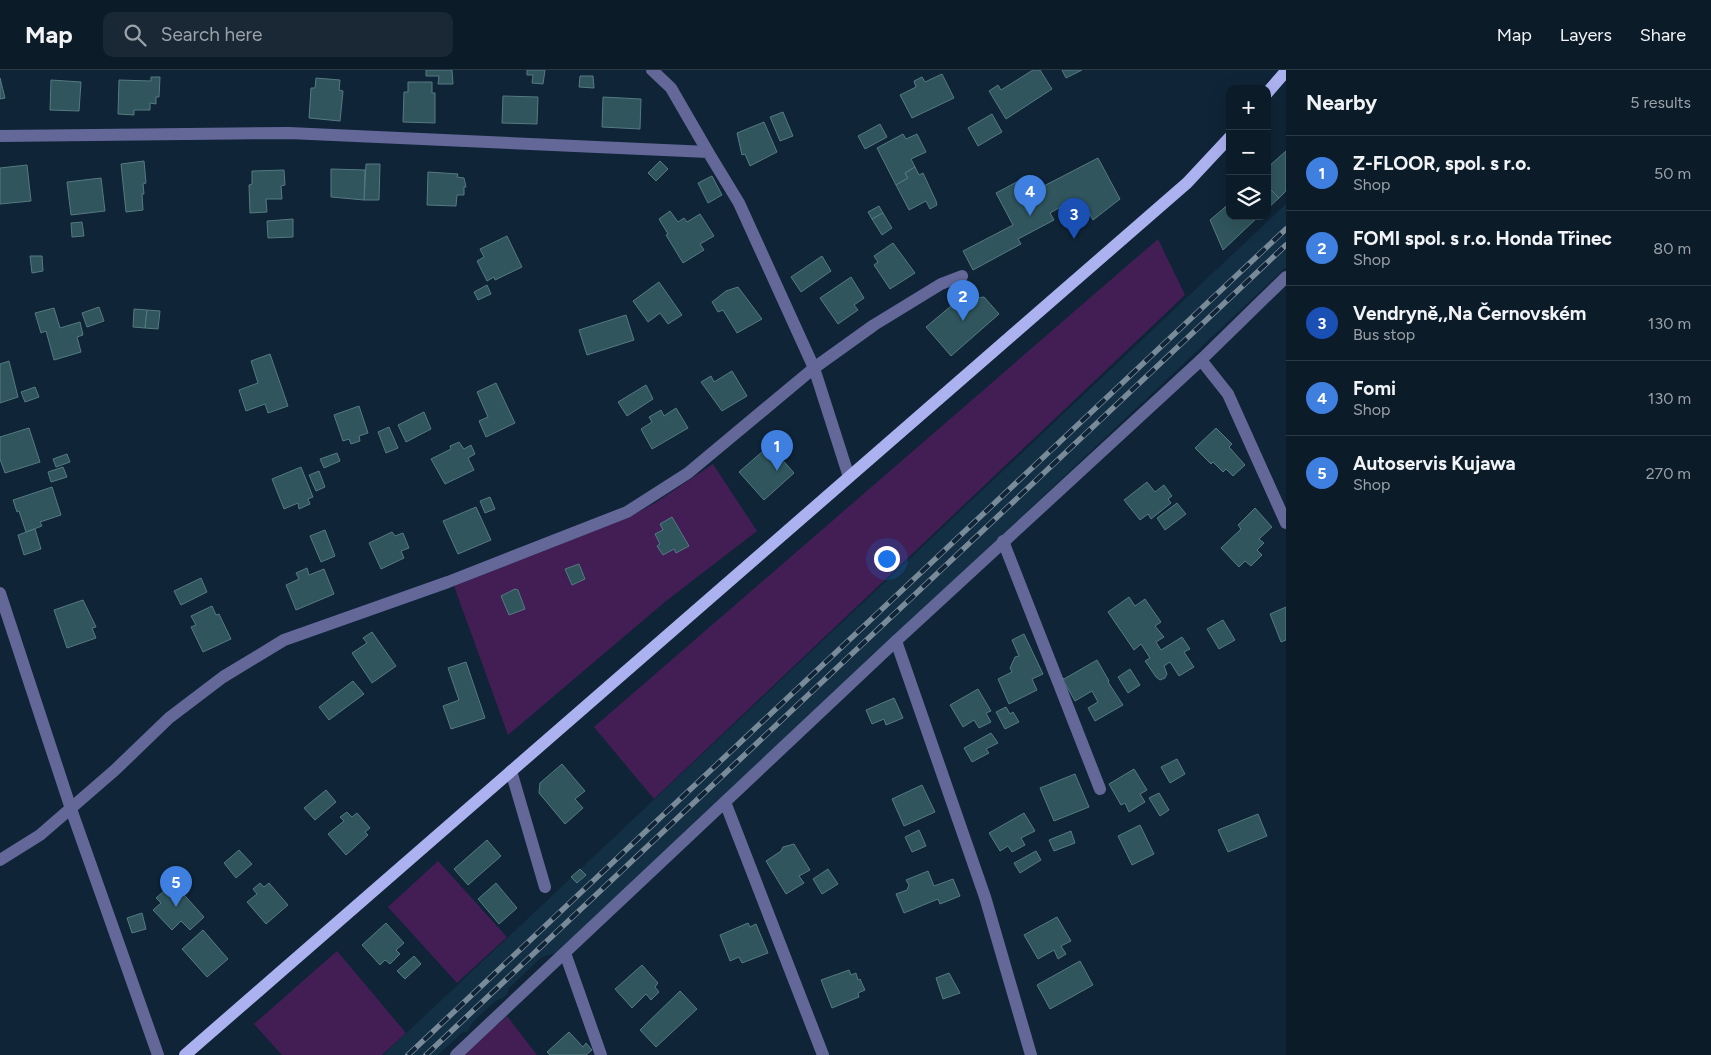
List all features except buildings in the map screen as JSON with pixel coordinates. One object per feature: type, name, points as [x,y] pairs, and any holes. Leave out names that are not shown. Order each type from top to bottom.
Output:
[{"type":"main road","points":[[1271,89],[1286,72]]},
{"type":"main road","points":[[185,1055],[1187,182],[1226,141]]},
{"type":"street","points":[[652,70],[670,88],[739,203],[814,368],[850,477]]},
{"type":"street","points":[[0,136],[289,133],[708,152]]},
{"type":"street","points":[[0,860],[40,835],[71,809],[169,718],[223,677],[284,640],[439,586],[627,512],[688,473],[814,368],[874,324],[941,284],[962,276]]},
{"type":"street","points":[[456,1055],[1003,541],[1201,360],[1286,277]]},
{"type":"street","points":[[1201,360],[1228,394],[1286,523]]},
{"type":"street","points":[[1003,541],[1100,790]]},
{"type":"street","points":[[0,593],[71,809],[158,1055]]},
{"type":"street","points":[[896,641],[984,897],[1032,1055]]},
{"type":"street","points":[[510,770],[545,887]]},
{"type":"street","points":[[725,802],[823,1055]]},
{"type":"street","points":[[565,953],[601,1055]]},
{"type":"shaded area","points":[[1286,204],[1286,267],[560,952],[542,957],[509,988],[507,995],[493,1003],[473,1022],[467,1032],[463,1032],[438,1055],[383,1055],[1271,220]]},
{"type":"shaded area","points":[[1158,239],[1185,295],[654,799],[594,727]]},
{"type":"shaded area","points":[[713,464],[757,531],[666,601],[508,735],[454,586],[630,517],[658,501]]},
{"type":"shaded area","points":[[438,861],[507,937],[457,983],[388,907]]},
{"type":"shaded area","points":[[337,951],[406,1033],[382,1055],[282,1055],[254,1024]]},
{"type":"shaded area","points":[[507,1016],[537,1055],[464,1055]]},
{"type":"railway","points":[[408,1055],[1286,229]]},
{"type":"railway","points":[[426,1055],[1286,245]]},
{"type":"place","name":"Fomi","points":[[1030,216]]},
{"type":"place","name":"Vendryně,,Na Černovském","points":[[1074,239]]},
{"type":"place","name":"FOMI spol. s r.o. Honda Třinec","points":[[963,321]]},
{"type":"place","name":"Z-FLOOR, spol. s r.o.","points":[[777,471]]},
{"type":"place","name":"Autoservis Kujawa","points":[[176,907]]}]
